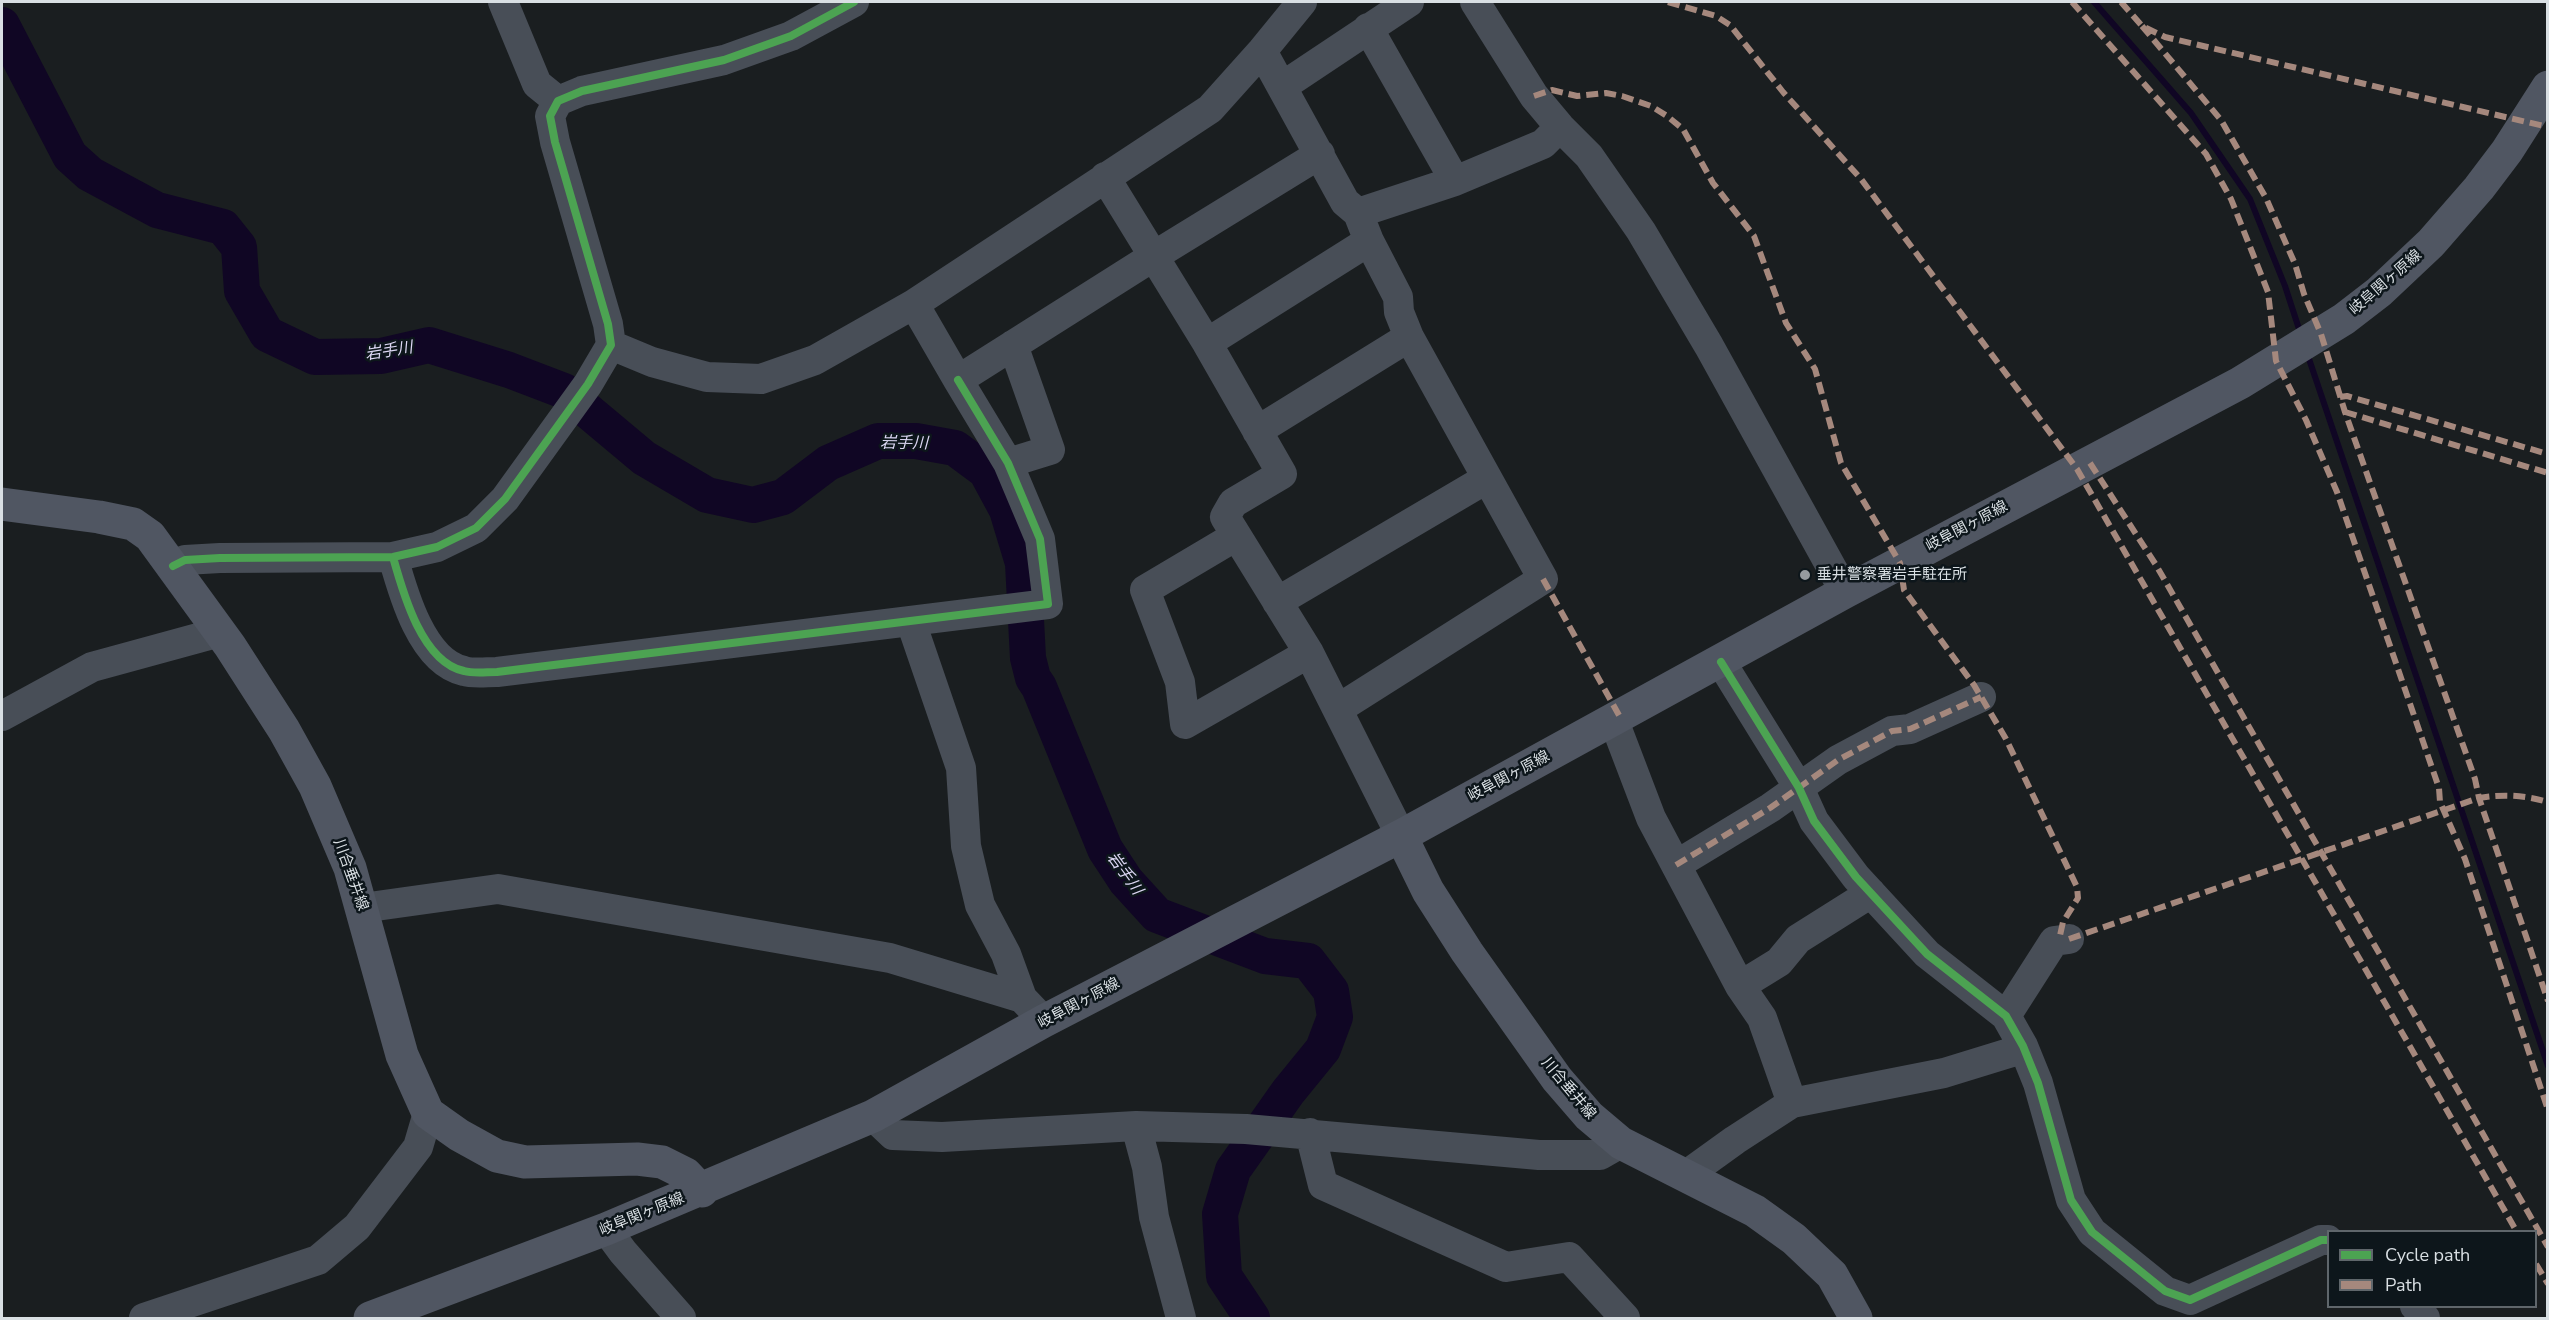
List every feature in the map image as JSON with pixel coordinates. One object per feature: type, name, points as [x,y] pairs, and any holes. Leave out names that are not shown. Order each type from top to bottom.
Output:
[{"type":"main road","name":"岐阜関ヶ原線","points":[[370,1318],[702,1191],[873,1116],[1044,1022],[1401,836],[1614,721],[1845,592],[2240,383],[2321,334],[2379,292],[2431,243],[2479,188],[2507,151],[2547,87]]},
{"type":"main road","name":"川合垂井線","points":[[2,504],[133,524],[150,536],[220,632],[284,730],[315,786],[350,868],[402,1055],[428,1113]]},
{"type":"main road","name":"川合垂井線","points":[[1401,836],[1428,891],[1467,952],[1557,1079],[1588,1116],[1621,1143],[1755,1211],[1794,1239],[1832,1275],[1856,1318]]},
{"type":"main road","points":[[428,1113],[459,1135],[497,1156],[525,1162],[637,1159],[662,1162],[686,1174],[702,1191]]},
{"type":"street","points":[[503,2],[537,84],[558,101]]},
{"type":"street","points":[[173,566],[185,560],[220,558],[393,557],[437,547],[476,528],[505,499],[588,384],[611,345],[608,324],[555,142],[550,116],[558,101],[582,91],[724,60],[791,36],[854,2]]},
{"type":"street","points":[[611,345],[652,362],[707,377],[761,379],[815,360],[914,303],[1210,109],[1302,2]]},
{"type":"street","points":[[1283,86],[1409,2]]},
{"type":"street","points":[[1475,2],[1534,96],[1589,156],[1641,231],[1710,346],[1845,592]]},
{"type":"street","points":[[1368,28],[1455,181]]},
{"type":"street","points":[[1262,51],[1345,202],[1358,213],[1369,241],[1398,297],[1399,312],[1409,337],[1543,579],[1338,709]]},
{"type":"street","points":[[1358,213],[1455,181],[1543,144],[1560,127]]},
{"type":"street","points":[[958,380],[1320,154]]},
{"type":"street","points":[[1105,177],[1207,343],[1282,474],[1233,503],[1225,517],[1309,653],[1401,836]]},
{"type":"street","points":[[1207,343],[1369,241]]},
{"type":"street","points":[[393,557],[405,601],[436,656],[463,671],[497,672],[1048,604],[1041,538],[1008,463],[914,303]]},
{"type":"street","points":[[1257,431],[1409,337]]},
{"type":"street","points":[[1008,463],[1050,450],[1013,345]]},
{"type":"street","points":[[1277,602],[1486,479]]},
{"type":"street","points":[[1236,536],[1144,590],[1180,682],[1185,724],[1309,653]]},
{"type":"street","points":[[911,622],[961,768],[966,846],[981,905],[1006,954],[1022,998],[1044,1022]]},
{"type":"street","points":[[2,716],[92,667],[220,632]]},
{"type":"street","points":[[1721,662],[1799,788],[1814,821],[1856,877],[1927,954],[2006,1016],[2023,1046],[2038,1083],[2071,1200],[2092,1232],[2165,1291],[2190,1300],[2321,1240],[2327,1240]]},
{"type":"street","points":[[1676,865],[1799,788],[1838,760],[1892,731],[1910,729],[1981,697]]},
{"type":"street","points":[[1614,721],[1651,818],[1740,986],[1762,1018],[1792,1102]]},
{"type":"street","points":[[362,908],[498,889],[890,958],[1022,998]]},
{"type":"street","points":[[1740,986],[1779,962],[1798,939],[1871,893]]},
{"type":"street","points":[[2006,1016],[2054,941],[2069,939]]},
{"type":"street","points":[[1686,1176],[1734,1140],[1792,1102],[1944,1073],[2009,1053],[2023,1046]]},
{"type":"street","points":[[144,1318],[318,1260],[357,1227],[418,1147],[428,1113]]},
{"type":"street","points":[[873,1116],[892,1135],[942,1137],[1136,1126],[1246,1129],[1539,1155],[1600,1155],[1621,1143]]},
{"type":"street","points":[[1136,1126],[1147,1167],[1154,1217],[1181,1318]]},
{"type":"street","points":[[1303,1133],[1323,1185],[1506,1267],[1569,1257],[1625,1318]]},
{"type":"street","points":[[606,1229],[681,1318]]},
{"type":"waterway","points":[[2094,2],[2191,113],[2250,199],[2285,286],[2301,335]]},
{"type":"waterway","name":"岩手川","points":[[2,25],[70,156],[90,174],[157,210],[223,227],[239,247],[242,291],[267,334],[315,357],[381,356],[429,345],[509,370],[564,391],[644,458],[707,495],[753,505],[783,497],[828,463],[878,441],[916,441],[955,448],[986,471],[1007,510],[1023,563],[1028,658],[1033,678],[1039,687],[1105,849],[1126,881],[1157,915],[1265,956],[1308,961],[1331,991],[1335,1017],[1323,1049],[1288,1092],[1233,1170],[1220,1214],[1224,1276],[1252,1318]]},
{"type":"waterway","points":[[2307,353],[2548,1066]]},
{"type":"marked path","points":[[1668,2],[1716,16],[1730,25],[1783,92],[1861,179],[2077,469],[2516,1230]]},
{"type":"marked path","points":[[2072,2],[2206,154],[2231,199],[2268,292],[2276,361],[2306,420],[2337,492],[2439,788],[2440,802],[2465,859],[2548,1110]]},
{"type":"marked path","points":[[2121,2],[2142,26],[2165,37],[2548,127]]},
{"type":"marked path","points":[[2142,26],[2221,120],[2266,198],[2295,264],[2475,779],[2479,798],[2548,1001]]},
{"type":"marked path","points":[[1534,96],[1552,90],[1577,96],[1606,93],[1651,106],[1667,116],[1683,129],[1713,183],[1754,236],[1786,323],[1815,369],[1841,463],[1900,563],[1904,590],[1974,685],[2006,739],[2077,887],[2078,898],[2063,922],[2059,940]]},
{"type":"marked path","points":[[2340,397],[2347,396],[2548,454]]},
{"type":"marked path","points":[[2345,412],[2548,473]]},
{"type":"marked path","points":[[2090,463],[2156,565],[2548,1247]]},
{"type":"marked path","points":[[1543,579],[1620,717]]},
{"type":"marked path","points":[[1676,865],[1770,808],[1838,760],[1892,731],[1910,729],[1981,697]]},
{"type":"marked path","points":[[2069,939],[2479,798],[2514,796],[2548,802]]},
{"type":"marked path","points":[[2537,1266],[2548,1284]]},
{"type":"cycle path","points":[[173,566],[185,560],[220,558],[393,557],[437,547],[476,528],[505,499],[588,384],[611,345],[608,324],[555,142],[550,116],[558,101],[582,91],[724,60],[791,36],[854,2]]},
{"type":"cycle path","points":[[393,557],[409,607],[426,640],[449,665],[472,672],[497,672],[1048,604],[1040,539],[1008,463],[958,380]]},
{"type":"cycle path","points":[[1721,662],[1799,788],[1814,821],[1856,877],[1927,954],[2006,1016],[2023,1046],[2038,1083],[2071,1200],[2092,1232],[2165,1291],[2190,1300],[2321,1240],[2327,1240]]},
{"type":"place","name":"垂井警察署岩手駐在所","points":[[1805,575]]}]
